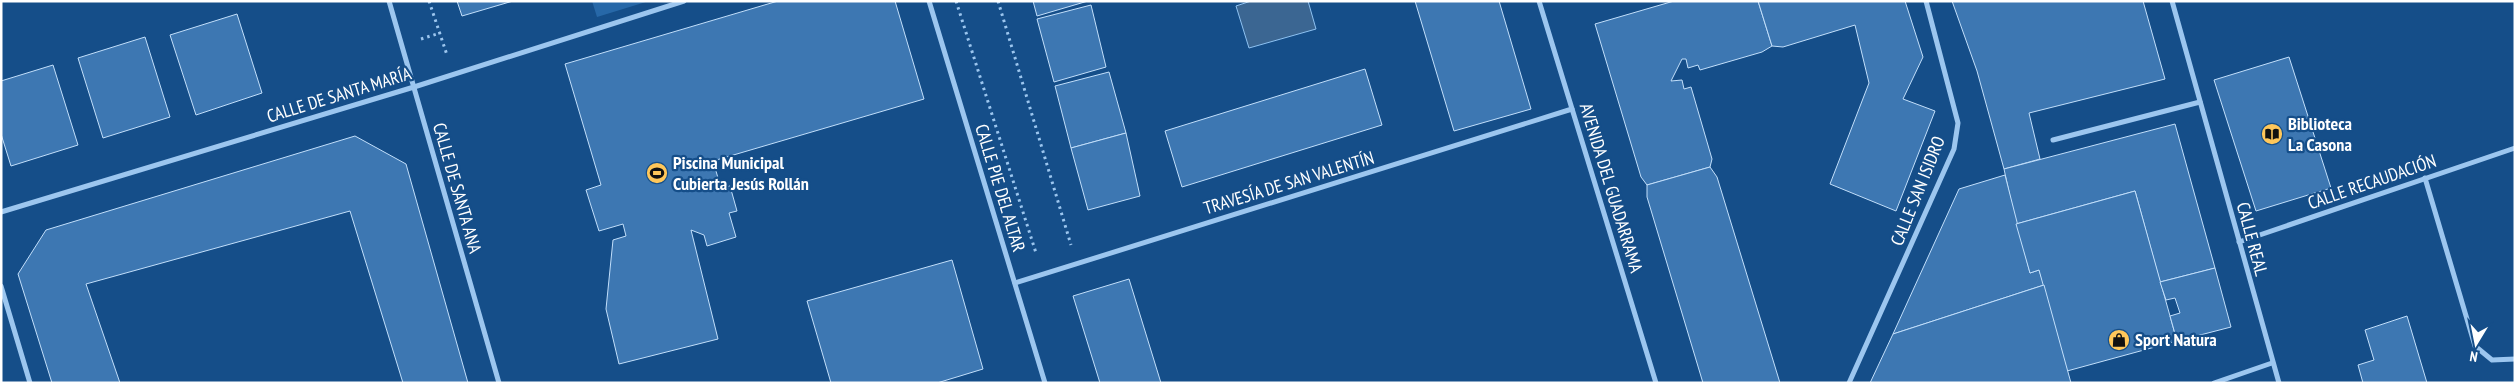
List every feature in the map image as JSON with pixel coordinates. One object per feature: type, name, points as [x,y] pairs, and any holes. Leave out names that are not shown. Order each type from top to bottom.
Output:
[{"type":"street","name":"CALLE DE SANTA ANA","points":[[389,1],[499,383]]},
{"type":"street","name":"CALLE DE SANTA MARÍA","points":[[1,212],[414,87],[684,1]]},
{"type":"street","name":"CALLE PIE DEL ALTAR","points":[[929,1],[1044,383]]},
{"type":"street","name":"CALLE SAN ISIDRO","points":[[1849,383],[1954,149],[1958,123],[1926,1]]},
{"type":"street","name":"CALLE REAL","points":[[2172,1],[2279,383]]},
{"type":"street","name":"AVENIDA DEL GUADARRAMA","points":[[1540,2],[1656,383]]},
{"type":"street","points":[[2054,140],[2200,102]]},
{"type":"street","name":"TRAVESÍA DE SAN VALENTÍN","points":[[1015,283],[1572,110]]},
{"type":"street","name":"CALLE RECAUDACIÓN","points":[[2239,242],[2515,148]]},
{"type":"street","points":[[2425,178],[2475,346],[2492,360],[2515,359]]},
{"type":"street","points":[[1,286],[30,383]]},
{"type":"street","points":[[2214,383],[2272,363]]},
{"type":"path","points":[[430,1],[450,64]]},
{"type":"path","points":[[956,1],[1034,254],[1043,252]]},
{"type":"path","points":[[998,1],[1071,247],[1062,249]]},
{"type":"shaded area","points":[[592,1],[649,1],[597,17]]},
{"type":"shaded area","points":[[1251,1],[1308,1],[1316,29],[1249,48],[1236,6]]},
{"type":"building","points":[[457,1],[513,1],[462,16]]},
{"type":"building","name":"Piscina Municipal Cubierta Jesús Rollán","points":[[778,1],[895,1],[924,99],[713,161],[721,188],[730,186],[737,211],[729,213],[736,237],[707,246],[704,235],[691,230],[718,339],[619,364],[606,309],[613,240],[626,236],[623,224],[599,231],[586,190],[601,185],[565,64]]},
{"type":"building","points":[[1033,1],[1088,1],[1037,16]]},
{"type":"building","points":[[1415,1],[1499,1],[1531,109],[1454,131]]},
{"type":"building","points":[[1674,1],[1758,1],[1772,46],[1762,52],[1700,70],[1698,65],[1688,68],[1686,59],[1682,59],[1671,81],[1682,80],[1684,89],[1691,87],[1712,159],[1710,167],[1647,185],[1641,177],[1595,24]]},
{"type":"building","points":[[1758,1],[1905,1],[1923,57],[1903,99],[1935,111],[1896,211],[1830,184],[1869,83],[1855,25],[1783,47],[1772,46]]},
{"type":"building","points":[[1952,1],[2143,1],[2165,79],[2029,113],[2040,159],[2004,169],[1977,71]]},
{"type":"building","points":[[1091,5],[1106,67],[1054,82],[1037,19]]},
{"type":"building","points":[[237,14],[262,93],[196,115],[170,35]]},
{"type":"building","points":[[145,37],[170,117],[103,138],[78,58]]},
{"type":"building","name":"Biblioteca La Casona","points":[[2289,57],[2331,188],[2256,211],[2214,80]]},
{"type":"building","points":[[53,65],[78,145],[11,166],[1,134],[1,81]]},
{"type":"building","points":[[1365,69],[1382,125],[1182,187],[1165,131]]},
{"type":"building","points":[[1109,72],[1126,133],[1071,148],[1055,86]]},
{"type":"building","points":[[2175,124],[2215,268],[2160,282],[2135,191],[2016,224],[2004,169]]},
{"type":"building","points":[[1126,133],[1140,196],[1088,210],[1071,148]]},
{"type":"building","points":[[355,136],[406,164],[468,383],[403,383],[350,211],[86,284],[120,383],[52,383],[18,274],[46,230]]},
{"type":"building","points":[[1710,167],[1717,177],[1780,383],[1703,383],[1647,197],[1647,185]]},
{"type":"building","points":[[2005,175],[2030,273],[2039,270],[2044,285],[1893,334],[1959,189]]},
{"type":"building","points":[[2135,191],[2177,341],[2067,371],[2039,270],[2030,273],[2016,224]]},
{"type":"building","points":[[952,260],[983,369],[937,383],[831,383],[807,301]]},
{"type":"building","points":[[2215,268],[2231,327],[2177,341],[2170,316],[2180,313],[2175,298],[2166,300],[2160,282]]},
{"type":"building","points":[[1129,279],[1161,383],[1100,383],[1073,296]]},
{"type":"building","points":[[2044,285],[2071,383],[1870,383],[1893,334]]},
{"type":"building","points":[[2407,316],[2427,383],[2363,383],[2358,365],[2374,360],[2365,330]]},
{"type":"place","name":"Biblioteca La Casona","points":[[2272,134]]},
{"type":"place","name":"Piscina Municipal Cubierta Jesús Rollán","points":[[657,173]]},
{"type":"place","name":"Sport Natura","points":[[2119,340]]}]
